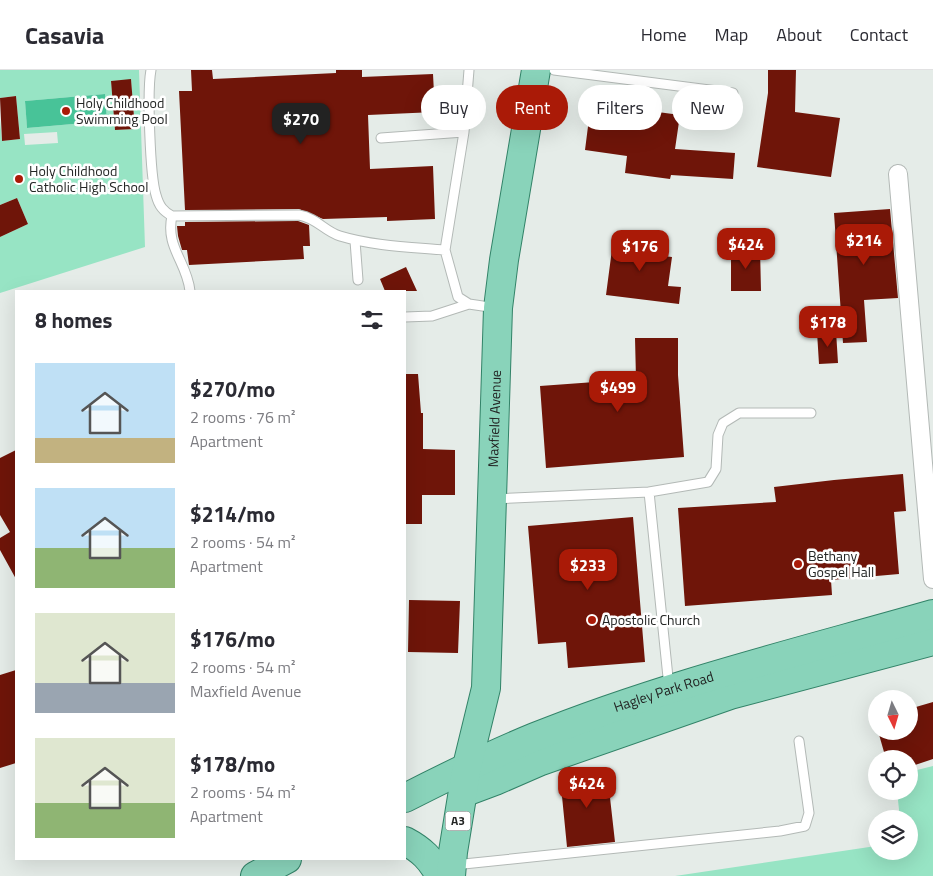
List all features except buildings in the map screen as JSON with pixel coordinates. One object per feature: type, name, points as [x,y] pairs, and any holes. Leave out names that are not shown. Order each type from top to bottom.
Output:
[{"type":"main road","name":"Maxfield Avenue","points":[[467,766],[486,688],[498,308],[504,260],[536,70]]},
{"type":"main road","name":"Hagley Park Road","points":[[406,797],[467,766],[536,736],[669,689],[933,614]]},
{"type":"main road","name":"Hagley Park Road","points":[[463,793],[496,782],[540,761],[730,695],[933,640]]},
{"type":"main road","name":"A3","points":[[447,872],[467,766]]},
{"type":"main road","points":[[406,842],[420,849],[447,872]]},
{"type":"main road","points":[[255,876],[285,860]]},
{"type":"street","points":[[898,174],[933,579]]},
{"type":"lane","points":[[151,70],[150,89],[155,194],[162,210],[172,216],[299,215],[312,217],[336,234],[356,241],[445,250]]},
{"type":"lane","points":[[468,304],[458,296],[445,250],[464,132],[469,70]]},
{"type":"lane","points":[[554,70],[672,85]]},
{"type":"lane","points":[[381,138],[464,132]]},
{"type":"lane","points":[[172,216],[169,230],[171,242],[189,278],[190,290]]},
{"type":"lane","points":[[356,241],[358,280]]},
{"type":"lane","points":[[406,317],[432,316],[468,304],[498,308]]},
{"type":"lane","points":[[492,499],[649,492],[708,482],[716,469],[718,435],[723,423],[739,413],[811,412]]},
{"type":"lane","points":[[649,492],[669,689]]},
{"type":"lane","points":[[447,872],[780,831],[805,826],[809,813],[799,741]]},
{"type":"shaded area","name":"Holy Childhood Catholic High School","points":[[0,70],[139,70],[145,247],[0,293],[0,237],[28,224],[17,198],[0,205],[0,120],[2,141],[20,139],[16,96],[0,98]],"holes":[[[131,80],[135,129],[115,130],[111,81]],[[105,94],[107,121],[27,128],[25,101]],[[57,132],[58,143],[25,145],[24,134]]]},
{"type":"shaded area","name":"Holy Childhood Swimming Pool","points":[[105,94],[107,121],[27,128],[25,101]]},
{"type":"shaded area","points":[[933,766],[933,876],[675,876],[868,847],[868,860],[918,860],[918,810],[899,810],[898,800],[918,800],[918,770]]},
{"type":"place","name":"Holy Childhood Swimming Pool","points":[[66,111]]},
{"type":"place","name":"Holy Childhood Catholic High School","points":[[19,179]]},
{"type":"place","name":"Bethany Gospel Hall","points":[[798,564]]},
{"type":"place","name":"Apostolic Church","points":[[592,620]]}]
